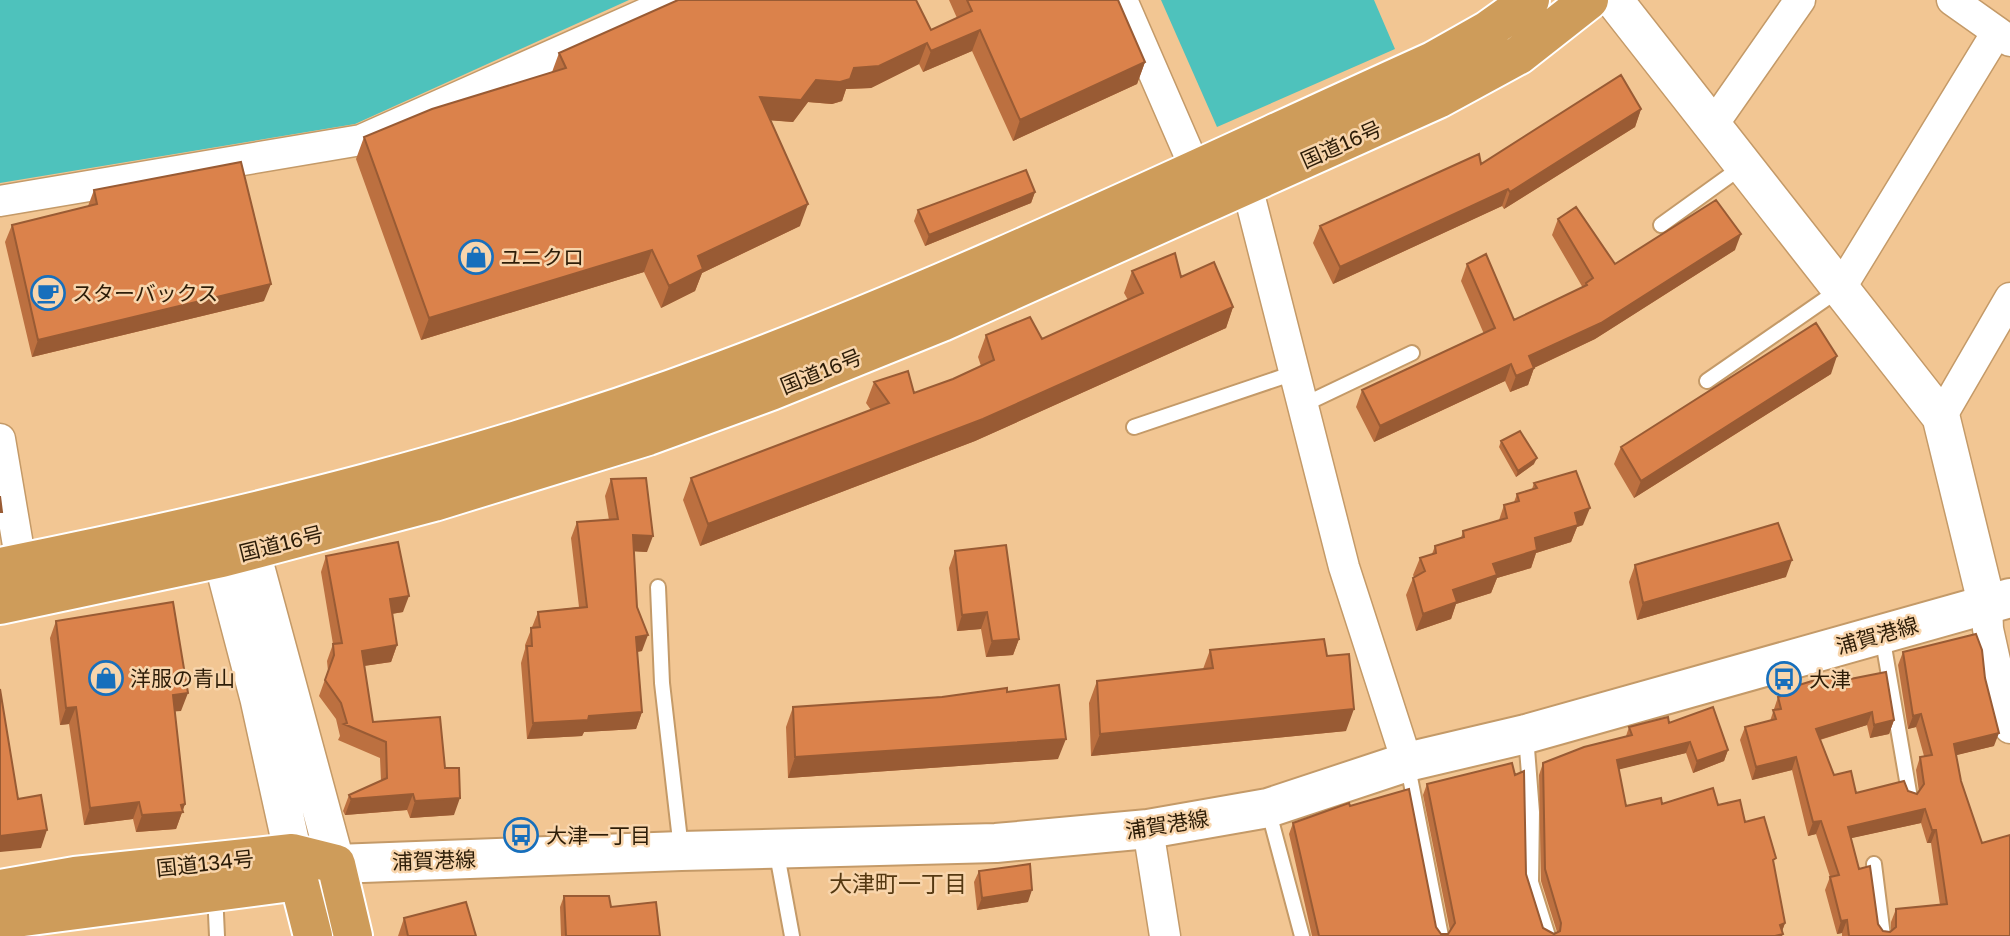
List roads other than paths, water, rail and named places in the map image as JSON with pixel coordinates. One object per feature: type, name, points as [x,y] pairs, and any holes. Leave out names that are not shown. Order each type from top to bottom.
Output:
[{"type":"highway","name":"国道16号","points":[[10,565],[226,520],[492,447],[722,371],[892,303],[1433,61],[1488,30],[1530,0]]},
{"type":"highway","name":"国道16号","points":[[0,605],[237,554],[499,483],[711,413],[942,322],[1476,80],[1519,55],[1589,0]]},
{"type":"highway","name":"国道134号","points":[[0,889],[75,876],[336,864]]},
{"type":"highway","points":[[336,864],[353,936]]},
{"type":"highway","name":"国道134号","points":[[0,920],[55,917],[215,891],[295,867]]},
{"type":"highway","points":[[295,867],[313,936]]},
{"type":"main road","name":"浦賀港線","points":[[336,864],[996,843],[1148,829],[1268,808],[1407,762],[1526,734],[1999,601]]},
{"type":"street","points":[[0,201],[361,140],[676,0]]},
{"type":"street","points":[[1122,0],[1195,168],[1247,186],[1347,578],[1407,762]]},
{"type":"street","points":[[1614,0],[1941,417],[1999,601],[1988,629],[2010,728]]},
{"type":"street","points":[[1712,126],[1800,0]]},
{"type":"street","points":[[1840,289],[2004,37],[1952,0]]},
{"type":"street","points":[[1941,417],[2010,298]]},
{"type":"street","points":[[0,439],[10,565]]},
{"type":"street","points":[[226,520],[336,864]]},
{"type":"street","points":[[237,554],[259,699],[295,867]]},
{"type":"street","points":[[1148,829],[1165,936]]},
{"type":"lane","points":[[1661,225],[1744,165]]},
{"type":"lane","points":[[1707,381],[1840,289]]},
{"type":"lane","points":[[1303,405],[1412,353]]},
{"type":"lane","points":[[1134,427],[1294,373]]},
{"type":"lane","points":[[658,587],[662,683],[681,851]]},
{"type":"lane","points":[[1882,634],[1910,798]]},
{"type":"lane","points":[[1526,734],[1532,812],[1531,882],[1548,936]]},
{"type":"lane","points":[[1407,762],[1441,936]]},
{"type":"lane","points":[[1268,808],[1302,936]]},
{"type":"lane","points":[[776,848],[792,936]]},
{"type":"lane","points":[[1874,864],[1883,936]]},
{"type":"lane","points":[[215,891],[217,936]]},
{"type":"water","points":[[0,0],[629,0],[355,124],[0,183]]},
{"type":"water","points":[[1161,0],[1374,0],[1395,49],[1217,127]]},
{"type":"place","name":"ユニクロ","points":[[476,257]]},
{"type":"place","name":"スターバックス","points":[[48,293]]},
{"type":"place","name":"洋服の青山","points":[[106,678]]},
{"type":"place","name":"大津","points":[[1784,679]]},
{"type":"place","name":"大津一丁目","points":[[521,835]]},
{"type":"district","name":"大津町一丁目","points":[[898,883]]}]
